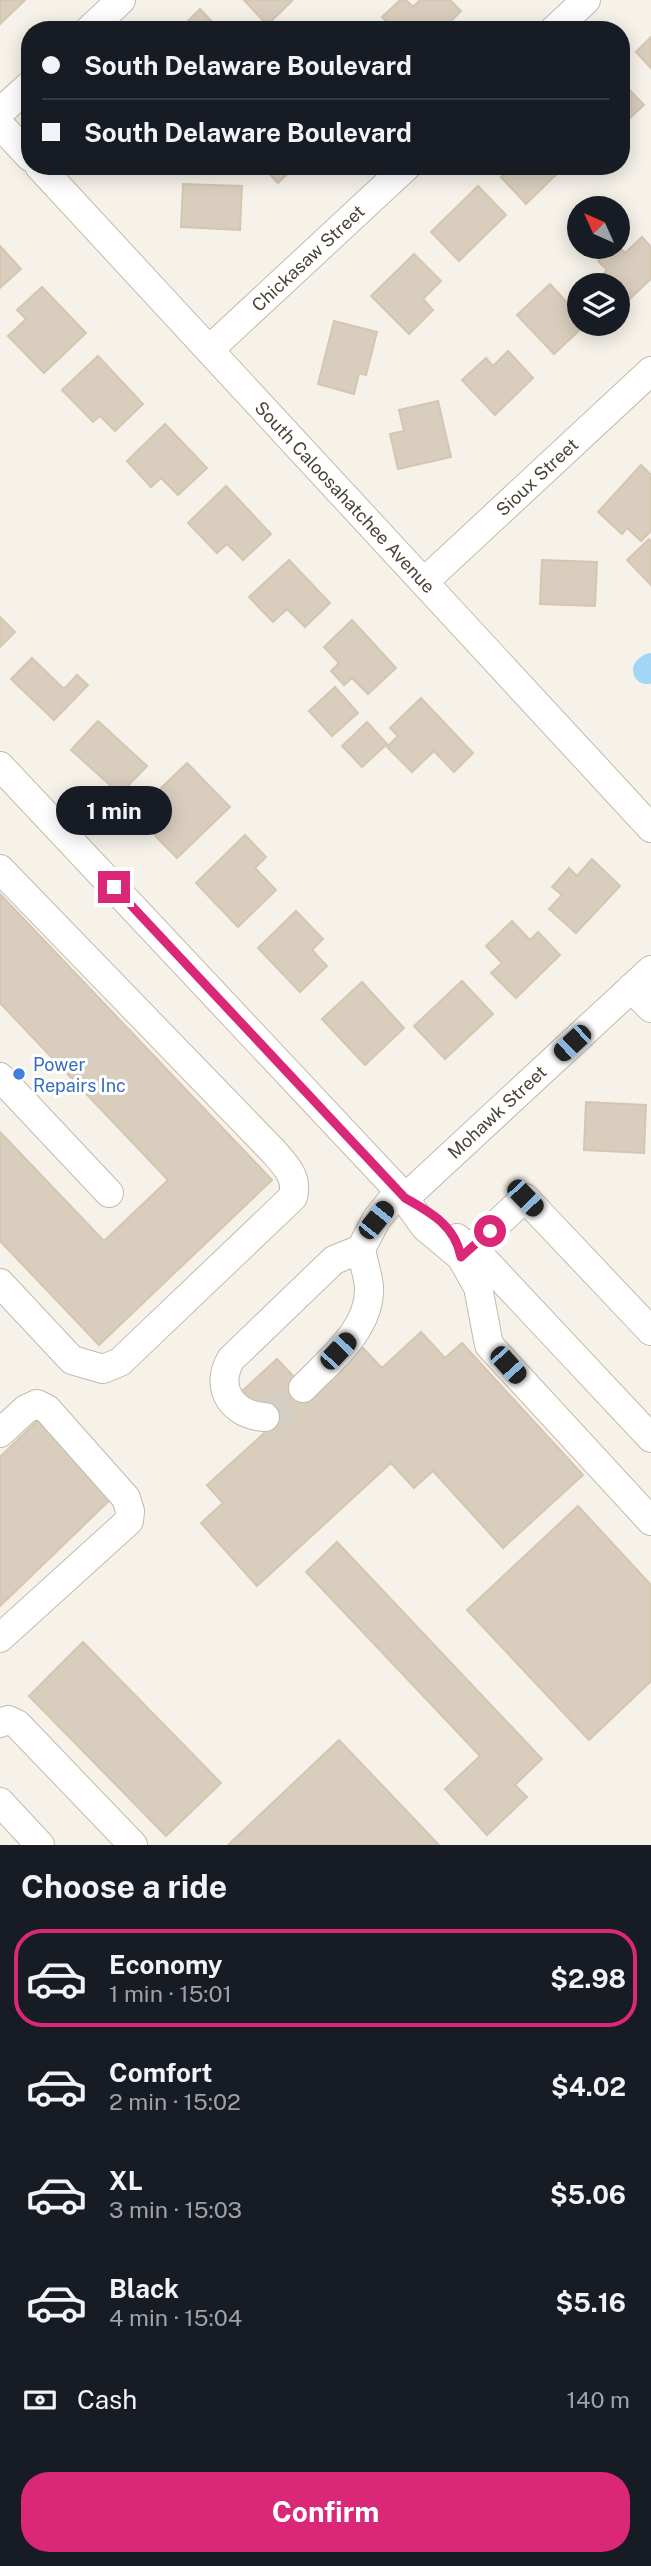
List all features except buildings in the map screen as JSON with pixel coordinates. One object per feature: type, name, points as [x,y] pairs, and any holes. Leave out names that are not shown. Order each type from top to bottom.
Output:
[{"type":"street","points":[[99,21],[121,0]]},
{"type":"street","points":[[564,21],[586,0]]},
{"type":"street","points":[[0,112],[21,93]]},
{"type":"street","points":[[0,125],[21,147]]},
{"type":"street","name":"South Caloosahatchee Avenue","points":[[46,175],[651,828]]},
{"type":"street","name":"Chickasaw Street","points":[[209,350],[397,175]]},
{"type":"street","name":"Sioux Street","points":[[424,582],[651,371]]},
{"type":"street","points":[[0,766],[402,1195],[436,1216],[467,1252],[651,1438]]},
{"type":"street","points":[[0,869],[274,1152],[290,1171],[296,1184],[293,1197],[120,1362],[103,1369],[72,1360],[0,1283]]},
{"type":"street","points":[[641,979],[651,1008]]},
{"type":"street","name":"Mohawk Street","points":[[361,1249],[376,1220],[641,979]]},
{"type":"street","points":[[0,1077],[109,1192]]},
{"type":"street","points":[[467,1252],[525,1198],[651,1331]]},
{"type":"street","points":[[265,1417],[251,1416],[228,1399],[223,1387],[224,1370],[231,1359],[334,1259],[361,1249],[369,1289],[364,1314],[355,1332],[303,1388]]},
{"type":"street","points":[[467,1252],[478,1287],[489,1345],[651,1521]]},
{"type":"street","points":[[0,1433],[26,1409],[37,1404],[47,1409],[126,1498],[130,1511],[129,1521],[0,1638]]},
{"type":"street","points":[[0,1723],[8,1720],[17,1724],[133,1845]]},
{"type":"street","points":[[0,1802],[40,1845]]},
{"type":"waterway","points":[[647,670],[651,667]]},
{"type":"tunnel","points":[[265,1417],[291,1401],[303,1388]]},
{"type":"place","name":"Power Repairs Inc","points":[[19,1074]]},
{"type":"route","points":[[114,887],[405,1198],[436,1216],[457,1238],[461,1257],[490,1231]]}]
